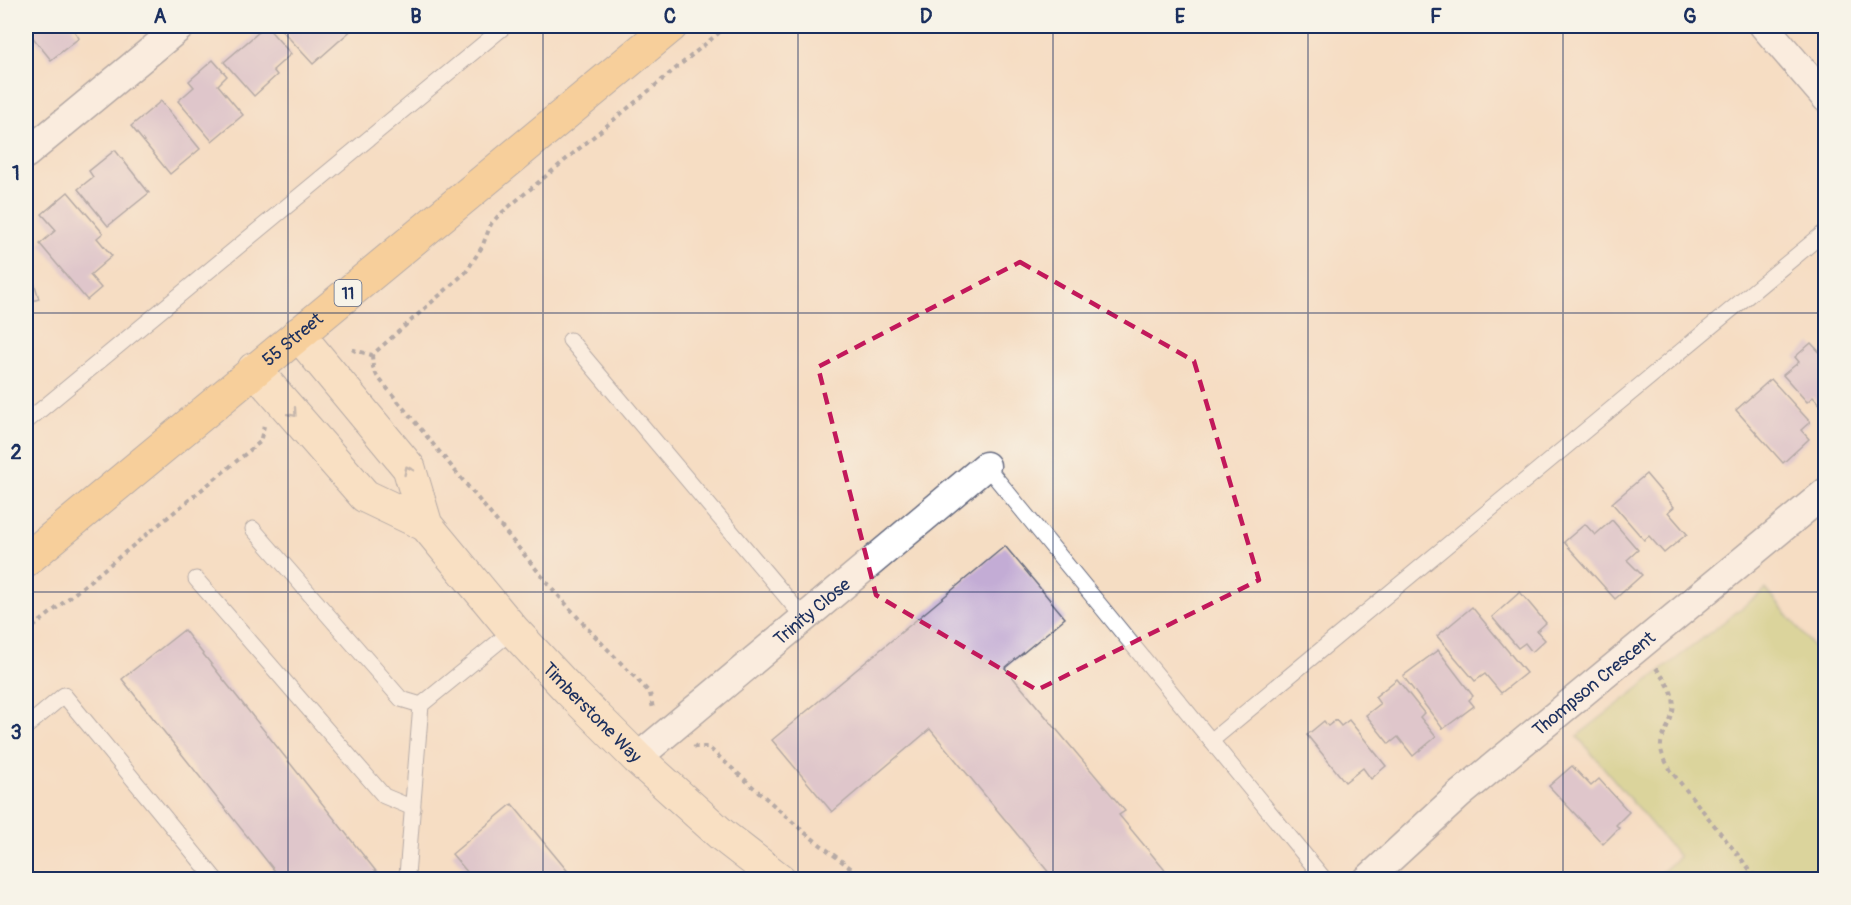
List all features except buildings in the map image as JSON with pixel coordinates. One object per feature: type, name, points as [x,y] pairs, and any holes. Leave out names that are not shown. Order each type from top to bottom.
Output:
[{"type":"main road","name":"55 Street","points":[[26,560],[671,26]]},
{"type":"street","points":[[26,154],[181,26]]},
{"type":"street","points":[[1764,26],[1826,98]]},
{"type":"street","name":"Timberstone Way","points":[[298,334],[409,468],[426,525],[513,630],[637,758],[722,835],[780,879]]},
{"type":"street","name":"Timberstone Way","points":[[254,369],[365,496],[426,525]]},
{"type":"street","name":"Trinity Close","points":[[637,758],[986,466]]},
{"type":"street","name":"Thompson Crescent","points":[[1367,879],[1459,795],[1826,492]]},
{"type":"lane","points":[[26,422],[505,26]]},
{"type":"lane","points":[[1211,741],[1826,231]]},
{"type":"lane","points":[[570,340],[804,618]]},
{"type":"lane","points":[[986,466],[1325,879]]},
{"type":"lane","points":[[253,529],[401,699],[422,705]]},
{"type":"lane","points":[[196,579],[384,796],[413,808]]},
{"type":"lane","points":[[410,879],[407,875],[422,705],[513,630]]},
{"type":"lane","points":[[26,727],[64,695],[216,879]]},
{"type":"path","points":[[372,355],[466,272],[482,247],[491,224],[499,215],[727,26]]},
{"type":"path","points":[[354,350],[372,355]]},
{"type":"path","points":[[372,355],[373,367],[377,376],[550,586],[650,693],[652,708]]},
{"type":"path","points":[[26,633],[260,442],[264,425]]},
{"type":"path","points":[[1639,647],[1670,685],[1674,698],[1674,713],[1661,745],[1663,756],[1671,771],[1758,879]]},
{"type":"path","points":[[696,747],[708,747],[804,832],[867,879]]},
{"type":"path","points":[[1819,879],[1826,868]]},
{"type":"highlighted area","points":[[1020,262],[1194,361],[1259,580],[1037,690],[876,595],[818,367]]},
{"type":"green space","points":[[1766,589],[1825,661],[1825,879],[1654,879],[1679,857],[1577,736]]}]
